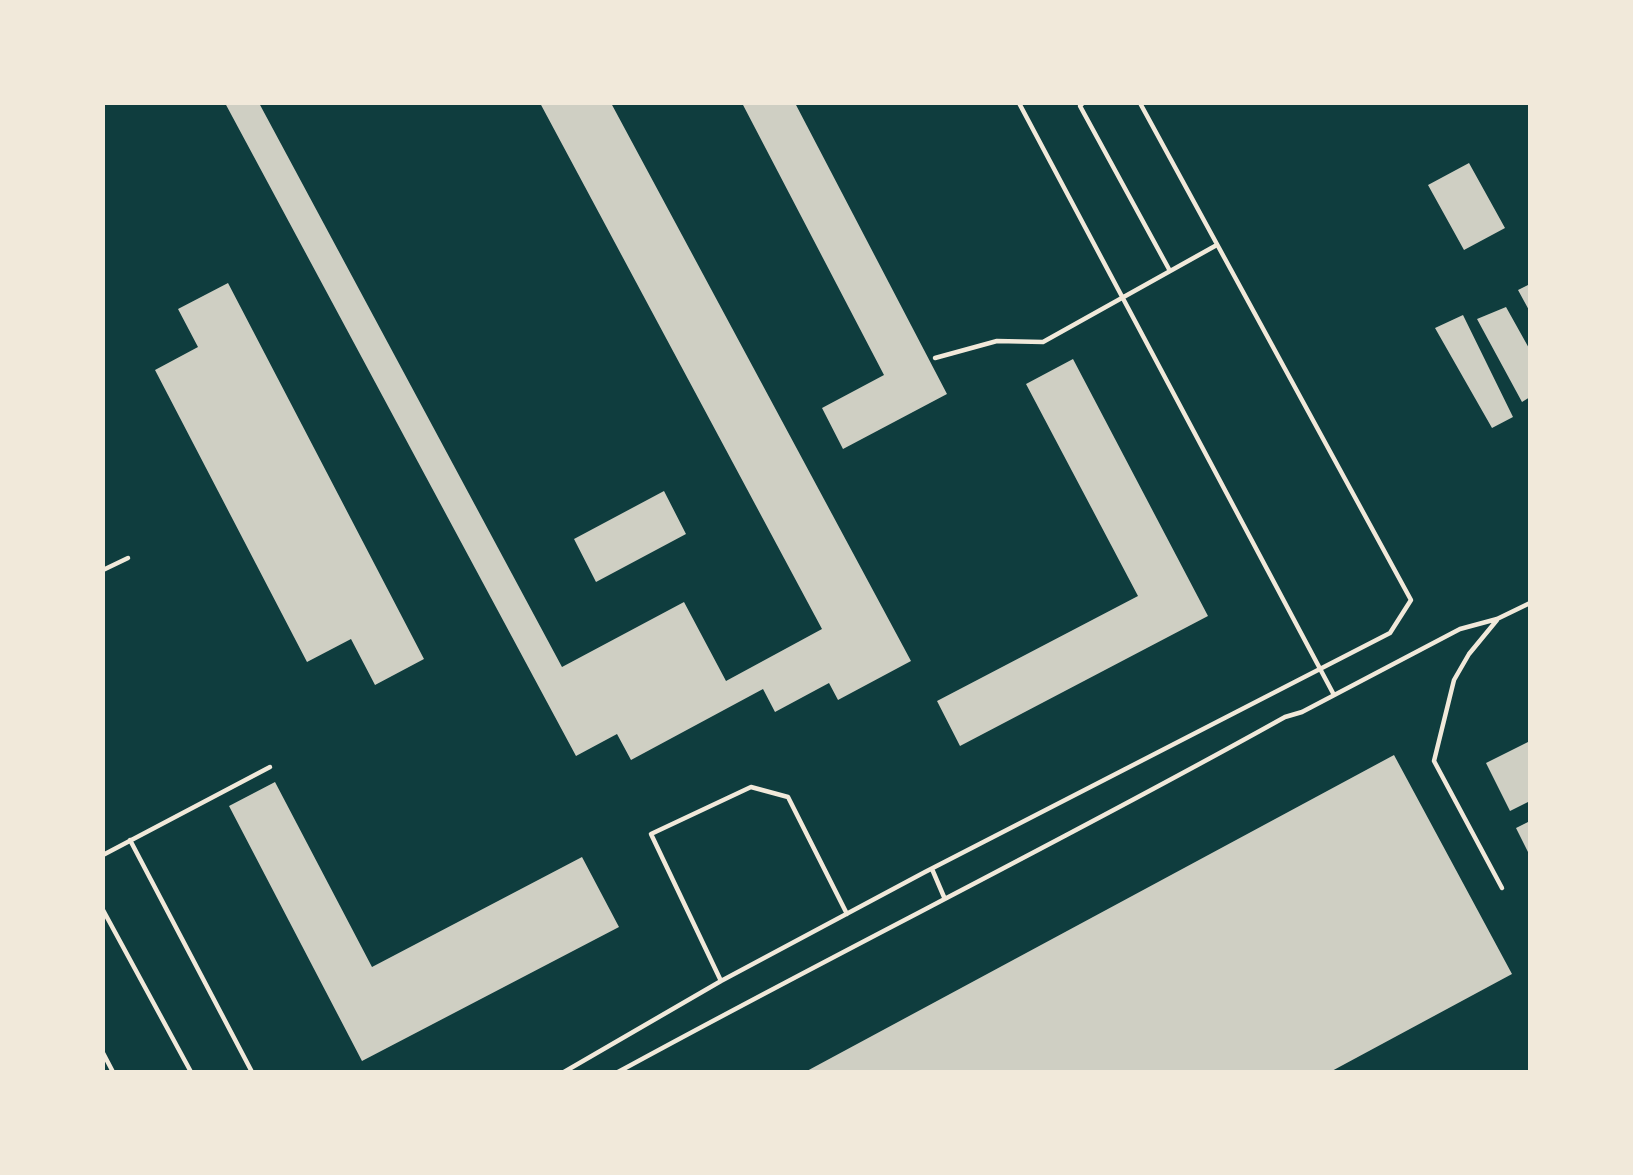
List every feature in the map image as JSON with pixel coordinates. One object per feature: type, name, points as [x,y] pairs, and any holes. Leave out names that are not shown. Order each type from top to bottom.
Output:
[{"type":"lane","points":[[1019,103],[1334,695]]},
{"type":"lane","points":[[1083,103],[1080,106],[1170,271]]},
{"type":"lane","points":[[564,1072],[721,981],[847,914],[1390,633],[1411,600],[1215,246],[1140,103]]},
{"type":"lane","points":[[935,358],[997,341],[1043,342],[1215,246]]},
{"type":"lane","points":[[103,570],[128,558]]},
{"type":"lane","points":[[618,1072],[944,897],[1149,793],[1285,717],[1334,695],[1461,629],[1497,619],[1530,603]]},
{"type":"lane","points":[[1497,619],[1469,654],[1454,680],[1434,761],[1502,888]]},
{"type":"lane","points":[[103,855],[271,767]]},
{"type":"lane","points":[[721,981],[651,834],[751,787],[788,797],[847,914]]},
{"type":"lane","points":[[130,841],[252,1072]]},
{"type":"lane","points":[[932,869],[944,897]]},
{"type":"lane","points":[[103,910],[191,1072]]},
{"type":"lane","points":[[103,1053],[113,1072]]},
{"type":"building","points":[[225,103],[259,103],[562,667],[684,602],[726,681],[822,629],[540,103],[611,103],[911,661],[838,700],[829,683],[775,712],[763,689],[631,760],[617,734],[576,756]]},
{"type":"building","points":[[742,103],[795,103],[947,394],[843,449],[822,408],[884,375]]},
{"type":"building","points":[[1469,163],[1505,228],[1464,250],[1428,185]]},
{"type":"building","points":[[228,283],[424,659],[375,685],[351,639],[307,662],[155,370],[198,347],[178,309]]},
{"type":"building","points":[[1530,284],[1530,312],[1518,290]]},
{"type":"building","points":[[1506,307],[1530,350],[1530,397],[1522,402],[1477,319]]},
{"type":"building","points":[[1463,315],[1513,417],[1492,428],[1435,328]]},
{"type":"building","points":[[1073,359],[1208,616],[960,746],[937,701],[1138,596],[1026,384]]},
{"type":"building","points":[[664,491],[686,534],[596,582],[574,539]]},
{"type":"building","points":[[1530,741],[1530,801],[1510,811],[1486,763]]},
{"type":"building","points":[[1394,755],[1512,974],[1330,1072],[805,1072]]},
{"type":"building","points":[[275,782],[372,967],[582,857],[619,927],[362,1061],[229,806]]},
{"type":"building","points":[[1530,821],[1530,856],[1516,828]]}]
